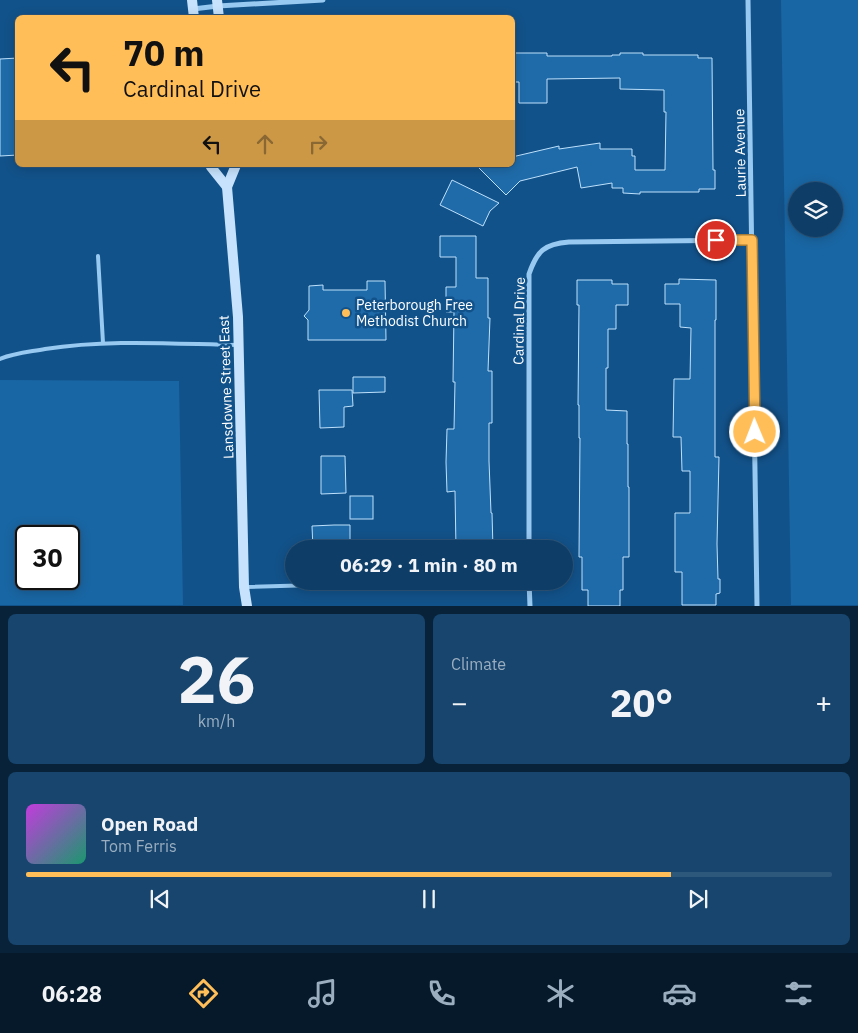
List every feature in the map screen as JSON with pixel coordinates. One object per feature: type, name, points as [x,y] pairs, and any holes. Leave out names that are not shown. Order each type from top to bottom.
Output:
[{"type":"main road","points":[[211,167],[227,187]]},
{"type":"main road","name":"Lansdowne Street East","points":[[235,167],[227,187],[238,317],[243,606]]},
{"type":"main road","name":"Lansdowne Street East","points":[[244,587],[247,606]]},
{"type":"street","points":[[193,9],[217,3],[323,0]]},
{"type":"street","name":"Laurie Avenue","points":[[748,0],[757,606]]},
{"type":"street","name":"Cardinal Drive","points":[[529,540],[529,274],[534,259],[554,243],[752,240]]},
{"type":"street","points":[[529,590],[530,606]]},
{"type":"lane","points":[[98,256],[103,343]]},
{"type":"lane","points":[[0,359],[11,354],[103,343],[239,346]]},
{"type":"lane","points":[[244,587],[285,586]]},
{"type":"shaded area","points":[[781,0],[858,0],[858,605],[791,605]]},
{"type":"shaded area","points":[[0,380],[179,381],[183,605],[0,605]]},
{"type":"building","points":[[515,53],[547,53],[547,56],[612,56],[620,55],[620,53],[643,53],[643,55],[698,55],[698,58],[712,58],[713,170],[715,170],[715,189],[699,189],[699,192],[640,192],[640,194],[623,193],[623,188],[612,188],[612,183],[581,188],[577,167],[520,181],[506,195],[478,167],[515,167],[515,156],[559,146],[559,149],[600,143],[600,149],[632,149],[632,156],[635,156],[635,170],[665,170],[666,112],[664,112],[664,90],[620,89],[620,78],[547,79],[547,103],[519,103],[519,82],[515,82]]},
{"type":"building","points":[[15,58],[15,155],[0,156],[0,59]]},
{"type":"building","points":[[452,180],[499,203],[490,211],[483,226],[440,205]]},
{"type":"building","points":[[440,236],[476,236],[476,278],[488,278],[488,318],[490,318],[488,371],[492,371],[492,423],[489,423],[489,461],[493,540],[456,540],[455,491],[447,492],[446,462],[447,429],[454,429],[454,312],[446,312],[446,287],[456,287],[456,257],[440,257]]},
{"type":"building","points":[[679,279],[716,280],[715,457],[719,457],[717,544],[720,593],[716,594],[716,605],[682,605],[682,572],[675,572],[675,513],[690,513],[690,471],[682,471],[681,437],[673,437],[674,379],[690,379],[691,328],[680,327],[680,304],[665,304],[665,284],[679,284]]},
{"type":"building","points":[[577,280],[612,280],[612,284],[628,284],[628,305],[616,305],[616,329],[608,329],[608,368],[606,368],[606,410],[627,411],[629,557],[623,557],[623,590],[620,590],[620,606],[588,606],[588,590],[582,590],[582,557],[579,557],[580,438],[578,405],[579,305],[577,305]]},
{"type":"building","name":"Peterborough Free Methodist Church","points":[[367,281],[385,281],[386,340],[308,340],[308,320],[304,316],[309,310],[309,286],[323,285],[323,290],[367,290]]},
{"type":"building","points":[[353,377],[385,377],[385,392],[353,393]]},
{"type":"building","points":[[319,390],[352,390],[353,406],[344,407],[344,427],[320,428]]},
{"type":"building","points":[[321,456],[345,456],[346,493],[321,494]]},
{"type":"building","points":[[350,496],[373,496],[373,519],[350,519]]},
{"type":"building","points":[[350,525],[350,540],[313,540],[312,526]]},
{"type":"place","name":"Peterborough Free Methodist Church","points":[[346,313]]},
{"type":"route","points":[[716,240],[752,240],[755,432]]}]
